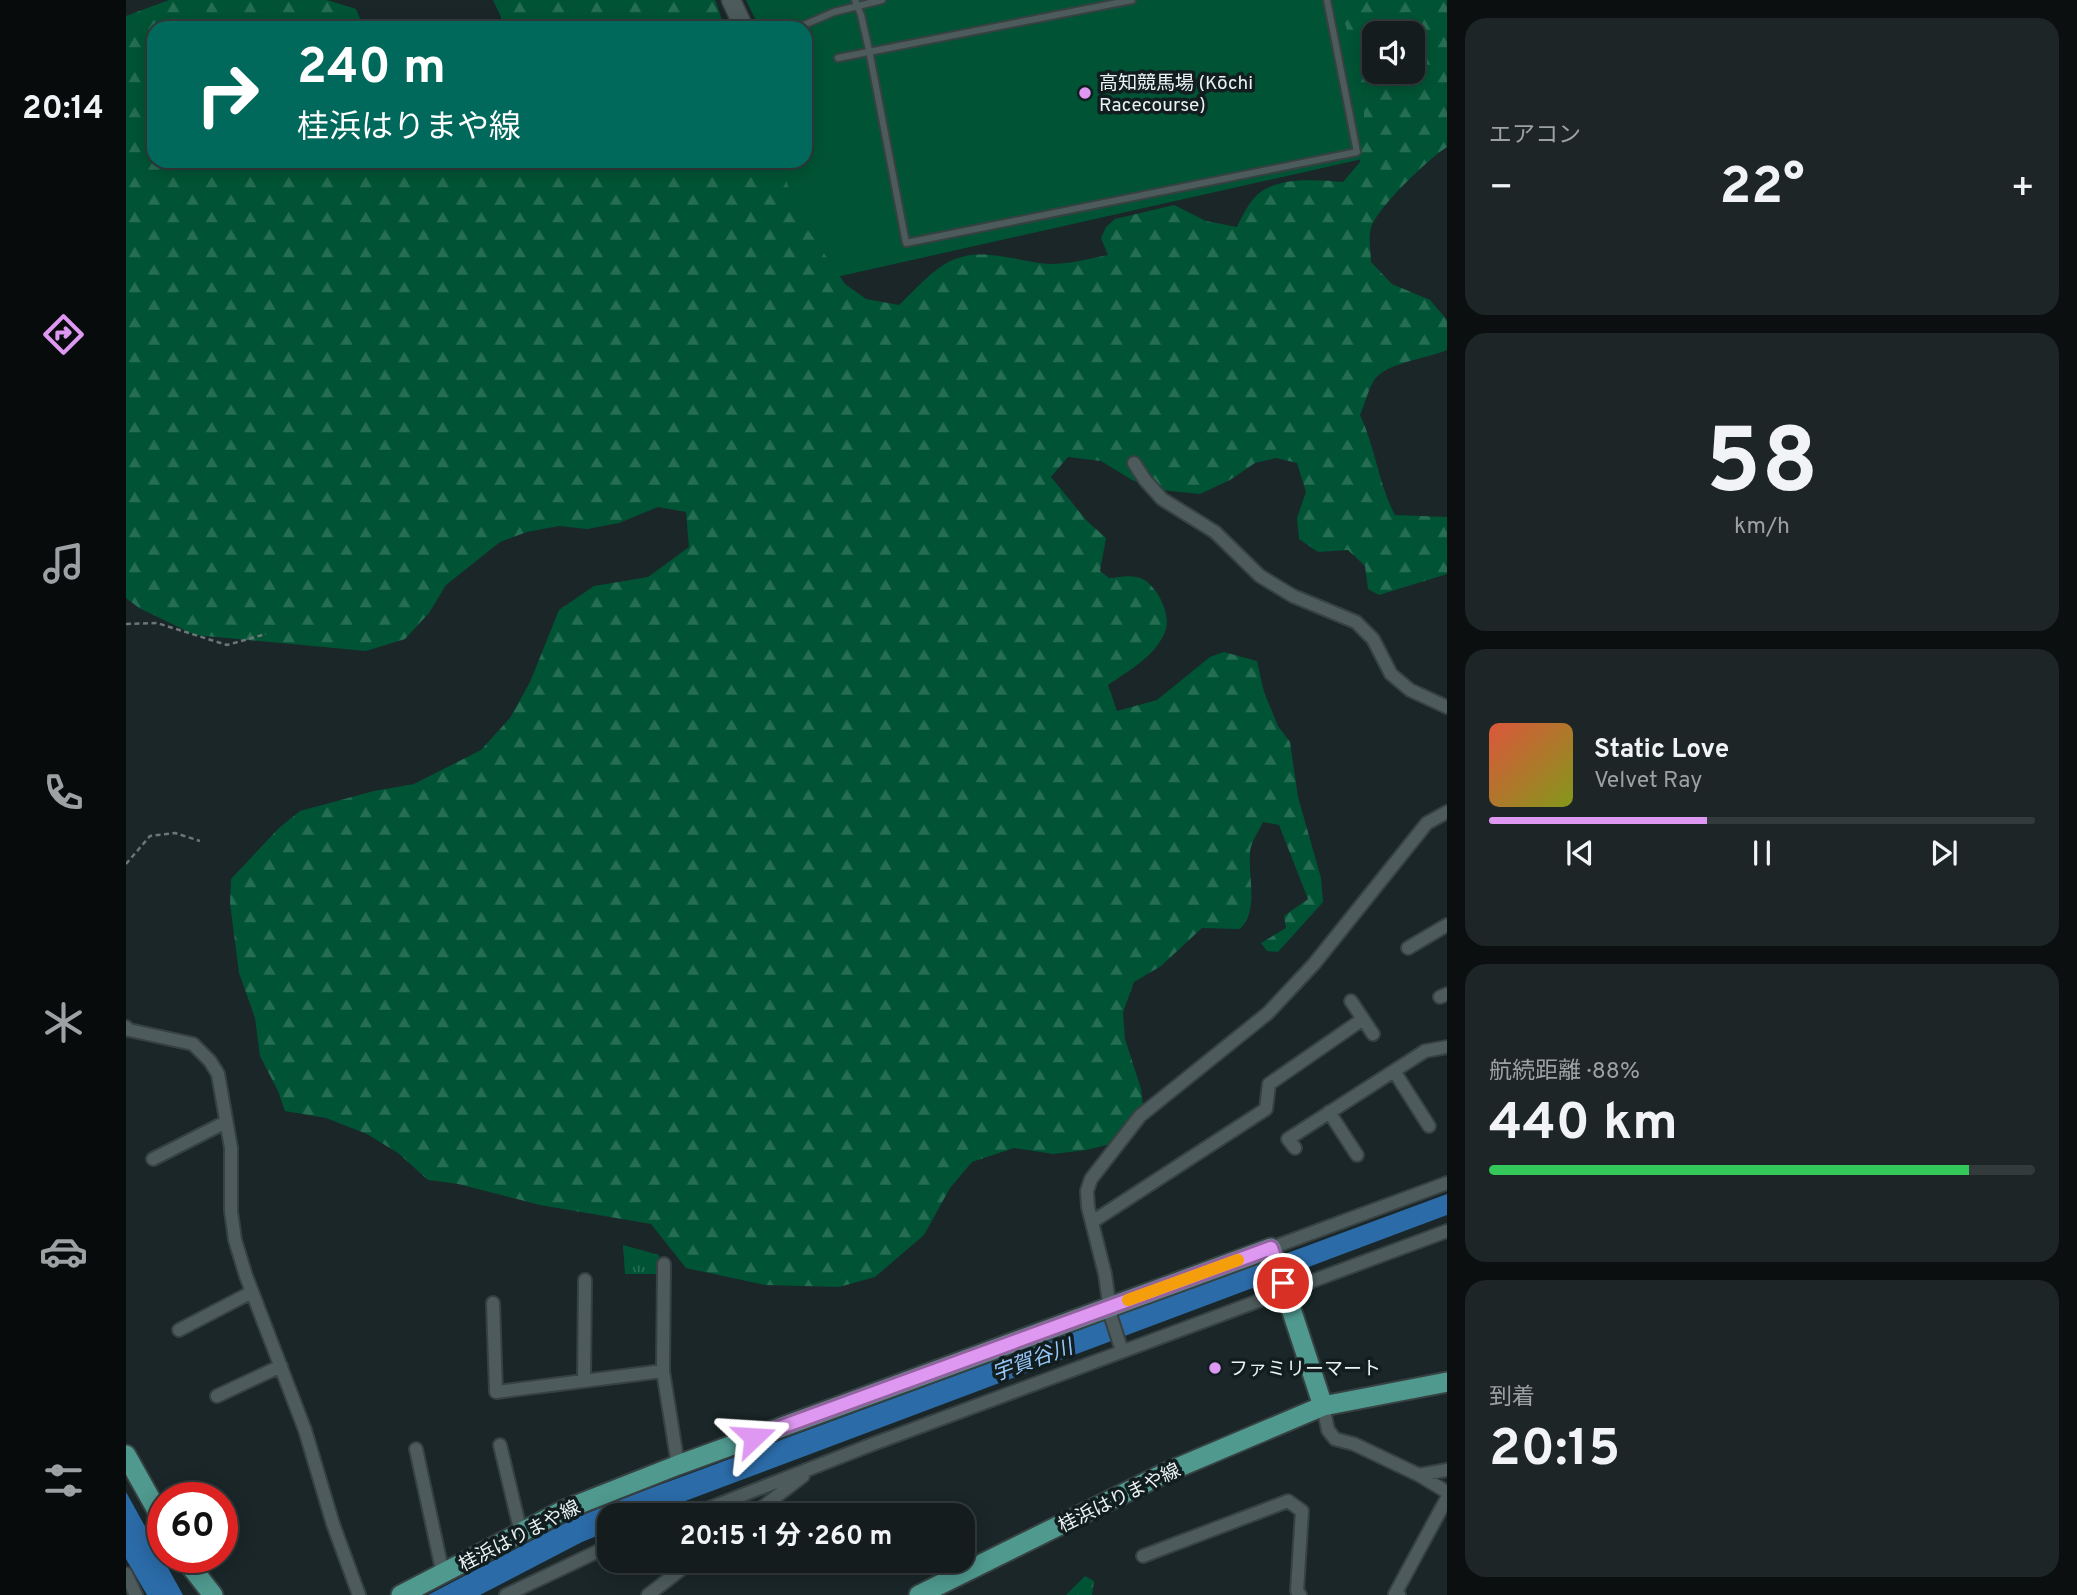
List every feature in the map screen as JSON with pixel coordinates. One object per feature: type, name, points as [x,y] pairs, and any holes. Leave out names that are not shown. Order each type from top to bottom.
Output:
[{"type":"main road","points":[[1273,1253],[1323,1406]]},
{"type":"main road","name":"桂浜はりまや線","points":[[401,1595],[564,1510],[678,1465],[1273,1253]]},
{"type":"main road","name":"桂浜はりまや線","points":[[919,1595],[1165,1473],[1323,1406],[1447,1382]]},
{"type":"main road","points":[[126,1455],[147,1492]]},
{"type":"main road","points":[[196,1573],[213,1595]]},
{"type":"street","points":[[731,0],[741,21]]},
{"type":"street","points":[[1134,463],[1144,480],[1162,499],[1215,532],[1260,576],[1293,596],[1356,622],[1373,639],[1391,674],[1410,690],[1447,707]]},
{"type":"street","points":[[1120,1345],[1110,1312],[1105,1274],[1092,1223],[1087,1191],[1091,1179],[1140,1116],[1268,1013],[1314,964],[1427,824],[1447,812]]},
{"type":"street","points":[[1408,948],[1447,925]]},
{"type":"street","points":[[1350,1001],[1373,1034]]},
{"type":"street","points":[[1092,1223],[1266,1109],[1269,1084],[1363,1019]]},
{"type":"street","points":[[126,1027],[129,1030],[193,1044],[210,1060],[218,1074],[231,1148],[231,1212],[235,1240],[305,1430],[333,1524],[359,1595]]},
{"type":"street","points":[[1295,1148],[1288,1139],[1424,1051],[1447,1047]]},
{"type":"street","points":[[1394,1070],[1429,1126]]},
{"type":"street","points":[[1329,1112],[1357,1155]]},
{"type":"street","points":[[153,1159],[226,1122]]},
{"type":"street","points":[[1273,1253],[1447,1183]]},
{"type":"street","points":[[722,1503],[1120,1345],[1447,1231]]},
{"type":"street","points":[[664,1264],[663,1371],[678,1465]]},
{"type":"street","points":[[584,1381],[585,1280]]},
{"type":"street","points":[[179,1330],[253,1292]]},
{"type":"street","points":[[493,1303],[496,1392],[663,1371]]},
{"type":"street","points":[[217,1396],[281,1366]]},
{"type":"street","points":[[1323,1406],[1328,1430],[1335,1439],[1354,1444],[1419,1475],[1447,1492]]},
{"type":"street","points":[[500,1445],[520,1533]]},
{"type":"street","points":[[416,1449],[443,1574]]},
{"type":"street","points":[[768,1503],[814,1467]]},
{"type":"street","points":[[1419,1475],[1447,1470]]},
{"type":"street","points":[[1396,1594],[1447,1498]]},
{"type":"street","points":[[1143,1556],[1288,1501],[1302,1511],[1297,1591],[1300,1595]]},
{"type":"street","points":[[506,1595],[597,1552]]},
{"type":"street","points":[[648,1595],[676,1573]]},
{"type":"street","points":[[126,1574],[136,1595]]},
{"type":"lane","points":[[812,22],[856,3],[882,0]]},
{"type":"lane","points":[[838,58],[1132,0]]},
{"type":"lane","points":[[856,3],[869,52],[906,243],[1357,152],[1327,0]]},
{"type":"path","points":[[126,624],[157,623],[228,645],[267,634]]},
{"type":"path","points":[[126,864],[150,836],[175,833],[200,841]]},
{"type":"green space","points":[[169,0],[327,0],[356,9],[361,21],[147,21],[147,168],[782,168],[797,214],[845,284],[866,299],[899,305],[934,272],[958,258],[980,254],[1049,264],[1086,260],[1108,255],[1101,238],[1106,227],[1115,219],[1174,205],[1206,221],[1237,227],[1251,202],[1266,189],[1298,181],[1343,182],[1360,162],[1364,132],[1364,95],[1338,0],[1447,0],[1447,147],[1416,173],[1383,209],[1371,228],[1370,241],[1371,262],[1392,284],[1430,300],[1447,320],[1447,350],[1381,373],[1370,387],[1360,415],[1395,515],[1447,517],[1447,574],[1379,595],[1368,589],[1365,566],[1348,550],[1318,552],[1299,539],[1297,518],[1306,492],[1297,463],[1276,458],[1255,463],[1230,480],[1200,494],[1161,490],[1132,480],[1101,461],[1068,457],[1051,477],[1087,521],[1106,538],[1100,571],[1109,578],[1130,576],[1143,579],[1160,597],[1166,614],[1166,629],[1156,647],[1141,662],[1108,685],[1117,711],[1157,700],[1210,657],[1224,652],[1257,661],[1264,692],[1278,726],[1290,742],[1298,797],[1321,878],[1323,902],[1278,952],[1267,951],[1261,943],[1286,928],[1284,916],[1308,899],[1279,825],[1263,822],[1250,849],[1251,903],[1246,921],[1240,929],[1202,928],[1161,966],[1134,982],[1123,1012],[1125,1039],[1141,1089],[1145,1121],[1123,1141],[1086,1150],[1053,1154],[1014,1148],[972,1162],[950,1188],[924,1235],[875,1277],[839,1287],[765,1285],[686,1268],[651,1224],[540,1205],[458,1184],[428,1180],[398,1153],[367,1134],[326,1118],[285,1111],[260,1056],[255,1018],[239,973],[230,903],[231,879],[279,828],[300,811],[374,791],[414,784],[481,750],[510,718],[530,682],[559,610],[594,586],[648,577],[689,547],[686,512],[658,507],[619,523],[587,529],[559,526],[527,532],[500,542],[446,585],[429,613],[405,639],[366,651],[195,635],[139,608],[126,598],[126,16]]},
{"type":"green space","points":[[493,0],[715,0],[722,21],[501,21]]},
{"type":"green space","name":"高知競馬場 (Kōchi Racecourse)","points":[[746,0],[1359,0],[1367,158],[814,282],[774,168],[812,168],[812,21],[756,21]]},
{"type":"green space","points":[[623,1245],[659,1255],[659,1274],[625,1274]]},
{"type":"green space","points":[[1085,1576],[1094,1581],[1092,1595],[1066,1595]]},
{"type":"water","name":"宇賀谷川","points":[[1447,1194],[1447,1215],[680,1503],[613,1503]]},
{"type":"water","points":[[126,1492],[147,1530],[147,1573],[171,1573],[183,1595],[147,1595],[126,1559]]},
{"type":"water","points":[[597,1509],[597,1536],[480,1595],[428,1595],[573,1519]]},
{"type":"slow traffic","points":[[1128,1300],[1238,1260]]},
{"type":"place","name":"高知競馬場 (Kōchi Racecourse)","points":[[1085,93]]},
{"type":"place","name":"ファミリーマート","points":[[1215,1368]]},
{"type":"route","points":[[754,1437],[1271,1248],[1283,1283]]}]
